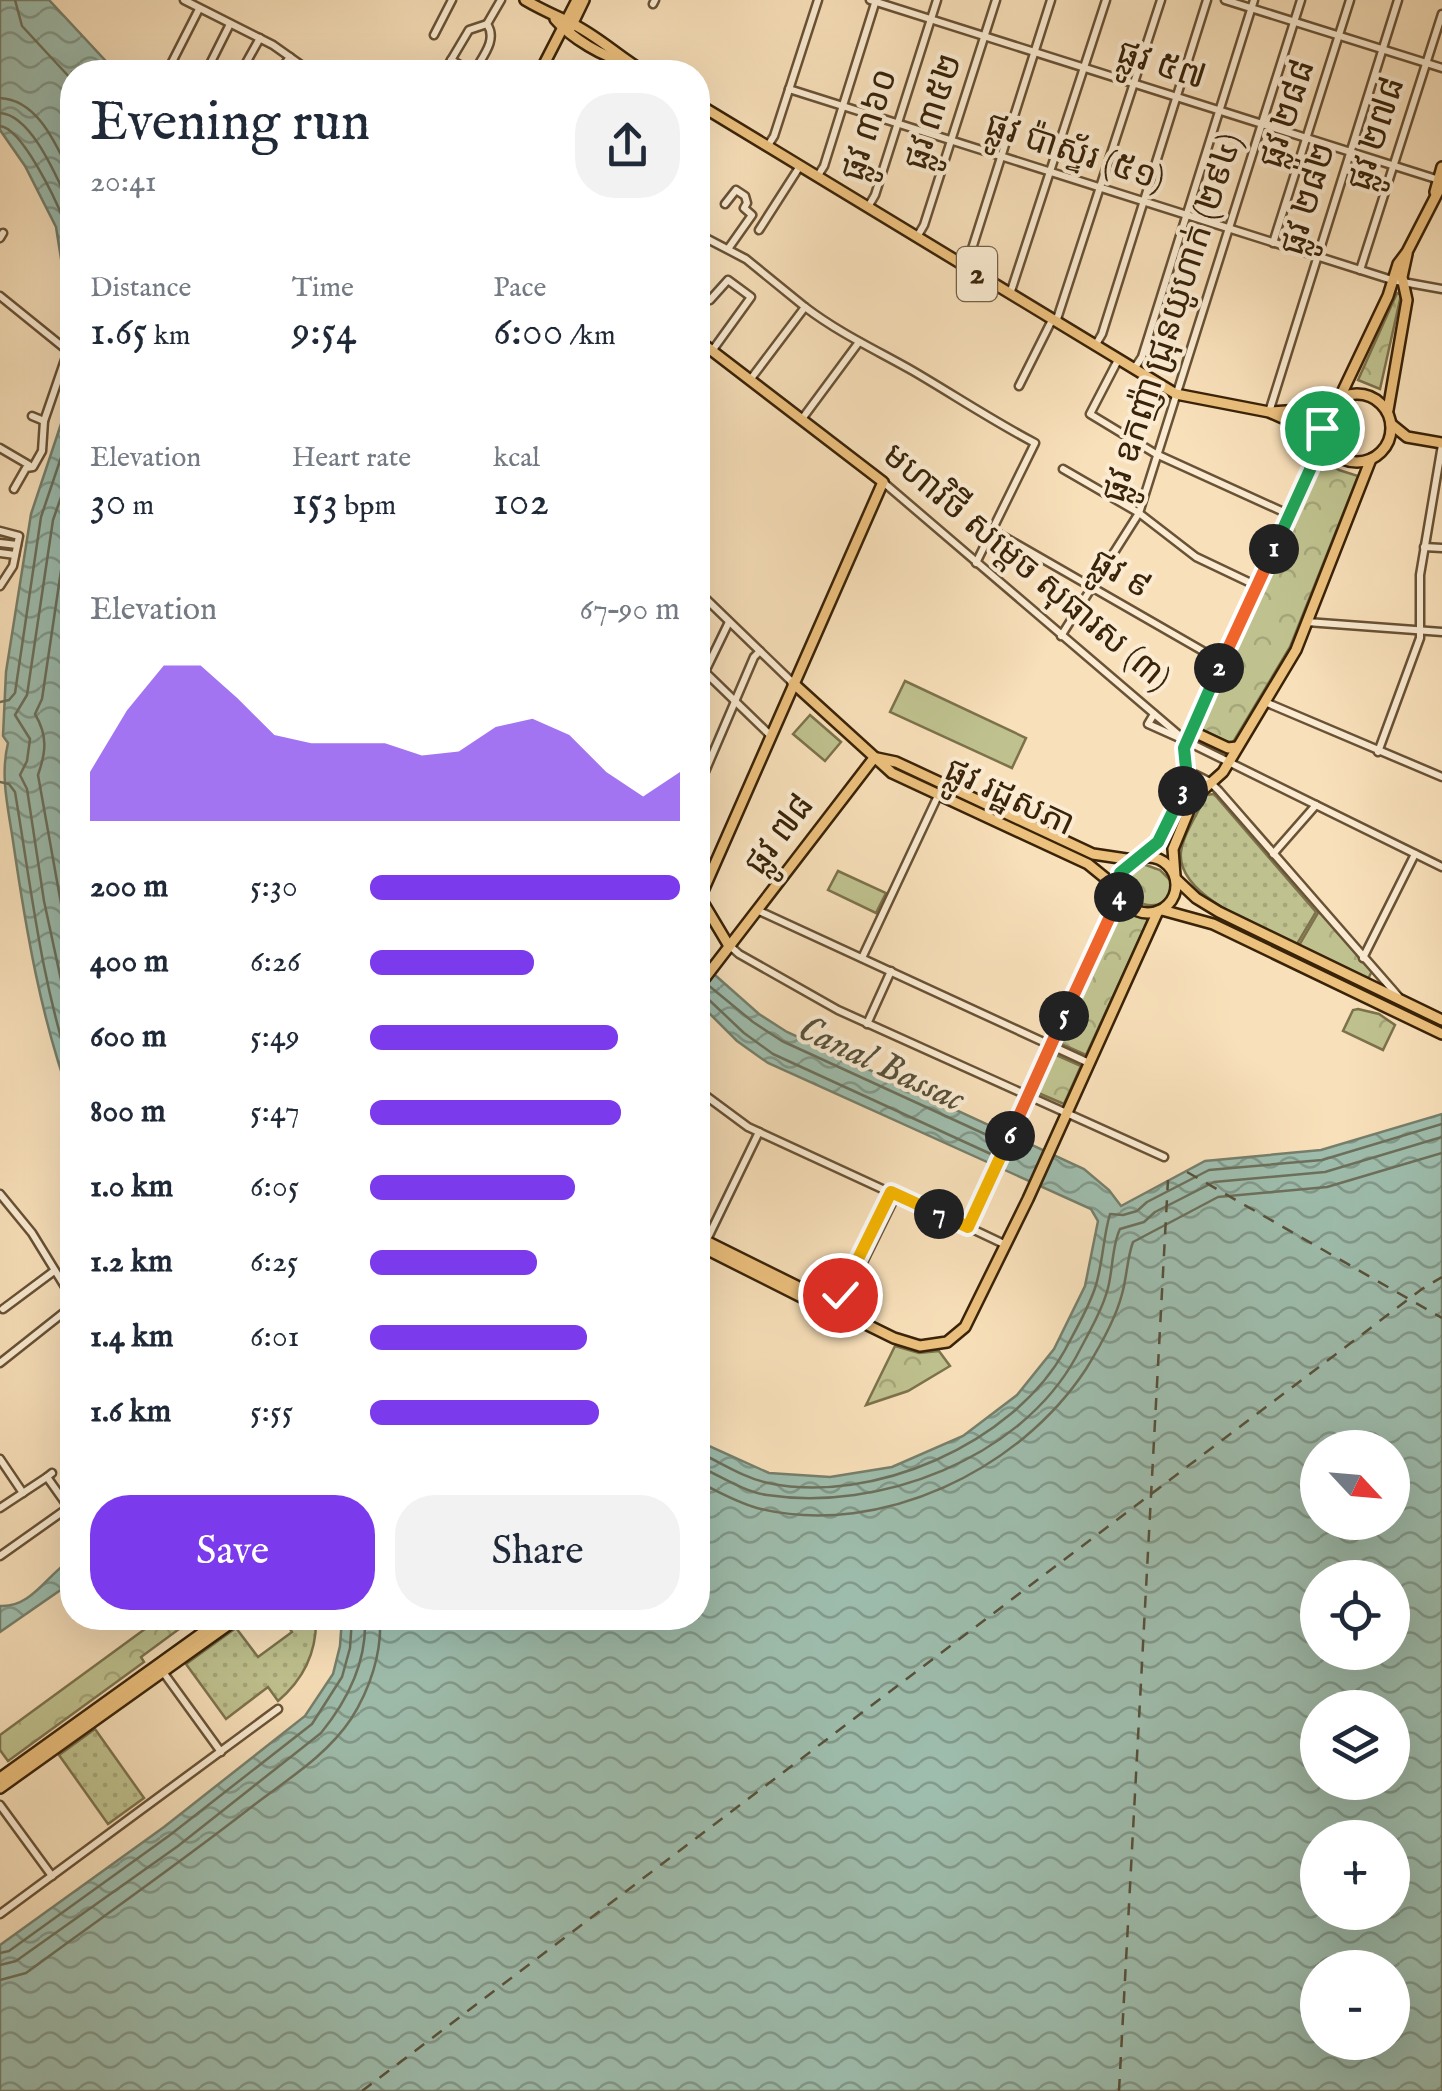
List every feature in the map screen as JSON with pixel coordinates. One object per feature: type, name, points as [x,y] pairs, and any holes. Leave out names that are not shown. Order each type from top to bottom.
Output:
[{"type":"main road","points":[[525,0],[626,60]]},
{"type":"main road","points":[[547,60],[581,0]]},
{"type":"main road","name":"2","points":[[710,111],[1176,394],[1269,412],[1316,410],[1336,400],[1368,395],[1388,413]]},
{"type":"main road","points":[[837,1306],[894,1194],[968,1227],[1120,891],[1120,873],[1164,833],[1185,787],[1183,756],[1193,725],[1323,438],[1325,414],[1398,281],[1438,191],[1442,167]]},
{"type":"main road","points":[[1388,443],[1388,396],[1407,300],[1398,281]]},
{"type":"main road","name":"មហាវិថី សម្តេច សុធារស (៣)","points":[[712,352],[883,482]]},
{"type":"main road","name":"2","points":[[1269,412],[1323,438],[1334,454],[1344,460],[1371,459]]},
{"type":"main road","points":[[1391,424],[1407,437],[1442,444]]},
{"type":"main road","points":[[710,1250],[837,1306],[904,1342],[938,1346],[965,1327],[1160,911],[1175,898],[1173,848],[1196,793],[1221,775],[1296,650],[1371,459],[1388,443],[1407,437]]},
{"type":"main road","points":[[710,875],[883,482]]},
{"type":"main road","name":"ផ្លូវ រដ្ឋសភា","points":[[793,684],[892,773],[1088,864],[1120,891]]},
{"type":"main road","points":[[1193,725],[1196,733],[1228,748],[1236,747]]},
{"type":"main road","name":"ផ្លូវ រដ្ឋសភា","points":[[874,758],[896,762],[1094,854],[1135,859]]},
{"type":"main road","name":"ផ្លូវ ៧៨","points":[[719,957],[874,758]]},
{"type":"main road","points":[[1135,859],[1158,861],[1206,905],[1442,1020]]},
{"type":"main road","points":[[1120,891],[1137,909],[1198,918],[1442,1034]]},
{"type":"main road","points":[[710,913],[730,946]]},
{"type":"main road","points":[[1294,963],[1300,951]]},
{"type":"main road","points":[[710,966],[719,957]]},
{"type":"main road","points":[[710,970],[719,957]]},
{"type":"main road","points":[[0,1778],[207,1630]]},
{"type":"main road","points":[[0,1788],[221,1630]]},
{"type":"street","points":[[184,0],[294,60]]},
{"type":"street","points":[[434,35],[452,0]]},
{"type":"street","points":[[451,60],[468,30],[487,24],[501,0]]},
{"type":"street","points":[[767,147],[818,0]]},
{"type":"street","name":"ផ្លូវ ៣៦០","points":[[868,208],[937,0]]},
{"type":"street","name":"ផ្លូវ ៣៥២","points":[[917,238],[996,0]]},
{"type":"street","points":[[964,266],[1051,0]]},
{"type":"street","points":[[1010,294],[1106,0]]},
{"type":"street","points":[[1019,386],[1054,321],[1161,0]]},
{"type":"street","points":[[1095,346],[1207,0]]},
{"type":"street","points":[[1224,0],[1253,4],[1294,22],[1442,68]]},
{"type":"street","name":"ផ្លូវ ឧកញ៉ា ជ្រុនយូហាក់ (២៩៤)","points":[[1061,636],[1139,513],[1300,0]]},
{"type":"street","name":"ផ្លូវ ២៨៨","points":[[1273,243],[1350,0]]},
{"type":"street","name":"ផ្លូវ ២៨២","points":[[1269,412],[1398,0]]},
{"type":"street","points":[[817,177],[874,1]]},
{"type":"street","name":"ផ្លូវ ៥៧","points":[[874,1],[1394,166],[1438,191]]},
{"type":"street","points":[[1134,369],[1142,357],[1253,4]]},
{"type":"street","points":[[174,60],[199,9]]},
{"type":"street","name":"ផ្លូវ ២៧៨","points":[[1360,270],[1442,14]]},
{"type":"street","points":[[212,60],[230,24]]},
{"type":"street","points":[[480,60],[490,43],[491,30],[487,24]]},
{"type":"street","points":[[248,60],[260,38]]},
{"type":"street","name":"ផ្លូវ ប៉ាស្ទ័រ (៥១)","points":[[789,89],[1360,270],[1442,289]]},
{"type":"street","points":[[759,230],[800,166]]},
{"type":"street","points":[[726,204],[736,190],[745,196],[744,208],[752,214],[728,250]]},
{"type":"street","points":[[710,240],[746,258],[805,307],[858,342],[1035,443],[976,563]]},
{"type":"street","points":[[710,300],[728,280],[751,297],[712,352]]},
{"type":"street","points":[[0,296],[60,345]]},
{"type":"street","points":[[749,380],[805,307]]},
{"type":"street","points":[[802,420],[858,342]]},
{"type":"street","points":[[1118,360],[1090,414],[1156,454],[1290,514]]},
{"type":"street","points":[[0,448],[33,467],[42,451],[44,420],[60,374]]},
{"type":"street","points":[[32,416],[44,420]]},
{"type":"street","points":[[1378,752],[1420,631],[1424,547],[1442,444]]},
{"type":"street","points":[[14,489],[30,465]]},
{"type":"street","points":[[1062,469],[1139,513],[1196,557],[1257,586]]},
{"type":"street","name":"មហាវិថី សម្តេច សុធារស (៣)","points":[[883,482],[1186,742],[1442,867]]},
{"type":"street","name":"ផ្លូវ ៩","points":[[994,531],[1222,662]]},
{"type":"street","points":[[0,532],[18,534],[13,566],[0,586]]},
{"type":"street","points":[[0,543],[17,545]]},
{"type":"street","points":[[1424,547],[1442,548]]},
{"type":"street","points":[[0,553],[15,555]]},
{"type":"street","points":[[710,603],[793,684]]},
{"type":"street","points":[[710,660],[730,622]]},
{"type":"street","points":[[1307,622],[1442,632]]},
{"type":"street","points":[[710,760],[760,652]]},
{"type":"street","points":[[710,677],[770,735]]},
{"type":"street","points":[[1265,702],[1442,777]]},
{"type":"street","points":[[1154,714],[1148,724],[1186,742]]},
{"type":"street","points":[[1186,770],[1210,782],[1402,1000]]},
{"type":"street","points":[[862,958],[943,785]]},
{"type":"street","points":[[1273,854],[1316,805]]},
{"type":"street","points":[[1364,958],[1415,854]]},
{"type":"street","points":[[758,910],[1089,1063]]},
{"type":"street","points":[[730,946],[810,995],[867,1024],[1164,1156]]},
{"type":"street","points":[[1366,983],[1373,979],[1374,970]]},
{"type":"street","points":[[867,1024],[891,972]]},
{"type":"street","points":[[710,1099],[758,1132],[894,1194]]},
{"type":"street","points":[[710,1226],[758,1132]]},
{"type":"street","points":[[0,1194],[32,1233],[60,1281]]},
{"type":"street","points":[[968,1227],[1006,1245]]},
{"type":"street","points":[[3,1309],[54,1271]]},
{"type":"street","points":[[0,1363],[60,1312]]},
{"type":"street","points":[[0,1460],[23,1493]]},
{"type":"street","points":[[0,1508],[50,1475],[60,1490]]},
{"type":"street","points":[[0,1556],[60,1515]]},
{"type":"street","points":[[163,1671],[221,1752]]},
{"type":"street","points":[[0,1914],[278,1708]]},
{"type":"street","points":[[0,1806],[52,1876]]},
{"type":"green space","points":[[1397,293],[1401,295],[1380,389],[1358,380]]},
{"type":"green space","points":[[1324,460],[1358,476],[1290,647],[1232,744],[1199,728]]},
{"type":"green space","points":[[905,681],[1026,738],[1012,768],[890,712]]},
{"type":"green space","points":[[810,715],[841,742],[825,761],[793,734]]},
{"type":"green space","points":[[1214,794],[1316,912],[1297,944],[1207,897],[1183,868],[1181,852],[1185,838],[1206,795]]},
{"type":"green space","points":[[1143,864],[1160,870],[1171,881],[1170,893],[1163,903],[1141,903],[1125,888],[1126,873]]},
{"type":"green space","points":[[838,871],[886,893],[876,913],[828,890]]},
{"type":"green space","points":[[1122,907],[1130,914],[1149,918],[1086,1055],[1059,1043]]},
{"type":"green space","points":[[1319,911],[1372,971],[1368,979],[1298,947]]},
{"type":"green space","points":[[1353,1010],[1379,1014],[1395,1025],[1383,1050],[1343,1031]]},
{"type":"green space","points":[[1054,1054],[1081,1066],[1064,1104],[1036,1092]]},
{"type":"green space","points":[[895,1346],[919,1353],[939,1351],[950,1366],[908,1391],[866,1405]]},
{"type":"green space","points":[[144,1630],[178,1630],[141,1657],[144,1662],[8,1761],[0,1750],[0,1735]]},
{"type":"green space","points":[[233,1630],[238,1630],[258,1657],[292,1632],[315,1630],[311,1653],[295,1684],[278,1701],[268,1687],[226,1719],[186,1664]]},
{"type":"green space","points":[[95,1729],[144,1798],[108,1824],[59,1755]]},
{"type":"water","points":[[0,0],[49,0],[105,60],[60,60],[60,252],[56,227],[25,166],[0,130]]},
{"type":"water","points":[[60,427],[60,1065],[29,941],[5,780],[6,672],[31,514]]},
{"type":"water","points":[[710,971],[759,1014],[787,1032],[1084,1169],[1121,1206],[1205,1161],[1321,1150],[1442,1114],[1442,2091],[0,2091],[0,1945],[164,1827],[305,1716],[333,1674],[341,1630],[710,1630],[710,1446],[769,1473],[830,1477],[892,1467],[963,1436],[1017,1395],[1054,1349],[1085,1286],[1098,1221],[1091,1209],[768,1063],[737,1041],[710,1014]]},
{"type":"water","points":[[60,1568],[60,1590],[0,1632],[0,1606],[31,1596]]},
{"type":"ferry route","points":[[1187,1172],[1442,1318]]},
{"type":"ferry route","points":[[1119,2091],[1168,1180]]},
{"type":"ferry route","points":[[362,2091],[1442,1277]]},
{"type":"route","points":[[840,1295],[891,1192],[968,1227],[1121,893],[1120,873],[1158,842],[1183,792],[1187,778],[1183,756],[1186,742],[1318,452],[1324,438],[1322,428]]},
{"type":"water label","name":"Canal Bassac","points":[[881,1065]]}]
